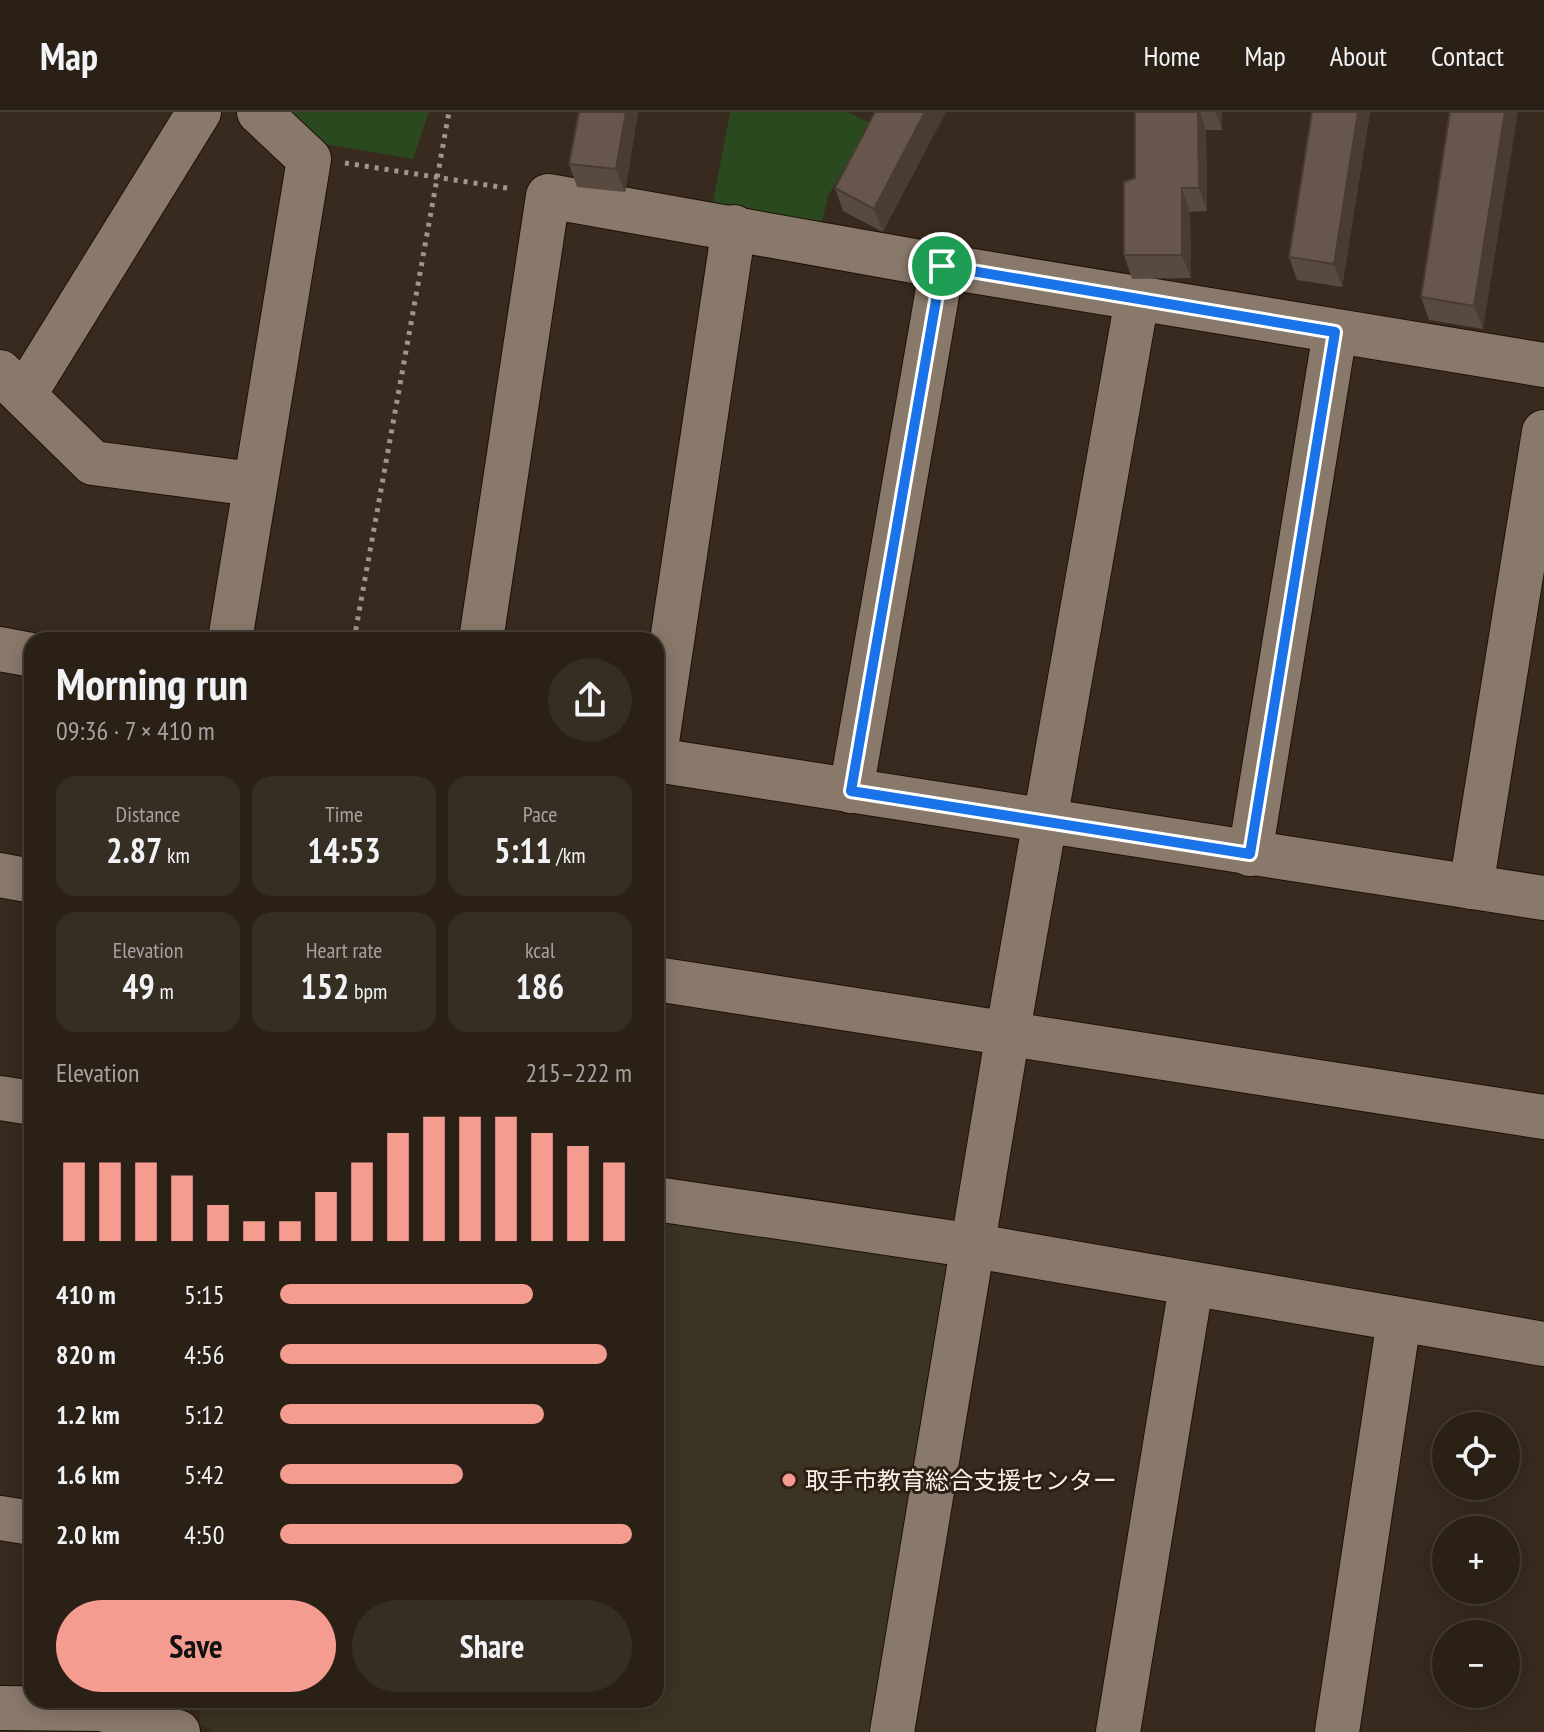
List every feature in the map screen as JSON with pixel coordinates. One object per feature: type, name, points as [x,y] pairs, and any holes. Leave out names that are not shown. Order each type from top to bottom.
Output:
[{"type":"street","points":[[199,112],[12,383],[93,463],[253,484]]},
{"type":"street","points":[[231,632],[253,484],[309,159],[259,112]]},
{"type":"street","points":[[482,632],[548,196],[942,266],[1544,365]]},
{"type":"street","points":[[664,695],[734,227]]},
{"type":"street","points":[[851,791],[942,266]]},
{"type":"street","points":[[892,1732],[1044,822],[1137,299]]},
{"type":"street","points":[[1250,854],[1335,332]]},
{"type":"street","points":[[1471,887],[1544,432]]},
{"type":"street","points":[[0,649],[24,654]]},
{"type":"street","points":[[664,761],[1544,898]]},
{"type":"street","points":[[0,875],[24,880]]},
{"type":"street","points":[[664,980],[1544,1117]]},
{"type":"street","points":[[0,1098],[24,1102]]},
{"type":"street","points":[[664,1200],[975,1246],[1191,1286],[1544,1344]]},
{"type":"street","points":[[1118,1732],[1191,1286]]},
{"type":"street","points":[[1337,1732],[1399,1320]]},
{"type":"street","points":[[0,1518],[24,1522]]},
{"type":"street","points":[[0,1708],[102,1709],[178,1732]]},
{"type":"path","points":[[355,632],[435,175],[449,112]]},
{"type":"path","points":[[309,159],[435,175],[548,196]]},
{"type":"shaded area","name":"取手市教育総合支援センター","points":[[664,1213],[961,1259],[878,1732],[216,1732],[199,1723],[202,1708],[664,1708]]},
{"type":"green space","points":[[279,112],[429,112],[413,159],[314,142]]},
{"type":"green space","points":[[730,112],[848,112],[871,124],[828,196],[817,243],[709,223]]},
{"type":"building","points":[[579,112],[626,112],[616,169],[569,164]]},
{"type":"building","points":[[875,112],[925,112],[874,209],[835,188]]},
{"type":"building","points":[[1135,112],[1198,112],[1199,188],[1182,188],[1182,255],[1124,255],[1124,182],[1135,178]]},
{"type":"building","points":[[1312,112],[1358,112],[1334,264],[1289,257]]},
{"type":"building","points":[[1450,112],[1505,112],[1474,306],[1421,297]]},
{"type":"place","name":"取手市教育総合支援センター","points":[[789,1480]]},
{"type":"route","points":[[942,266],[1335,332],[1250,854],[851,791],[942,266]]}]
